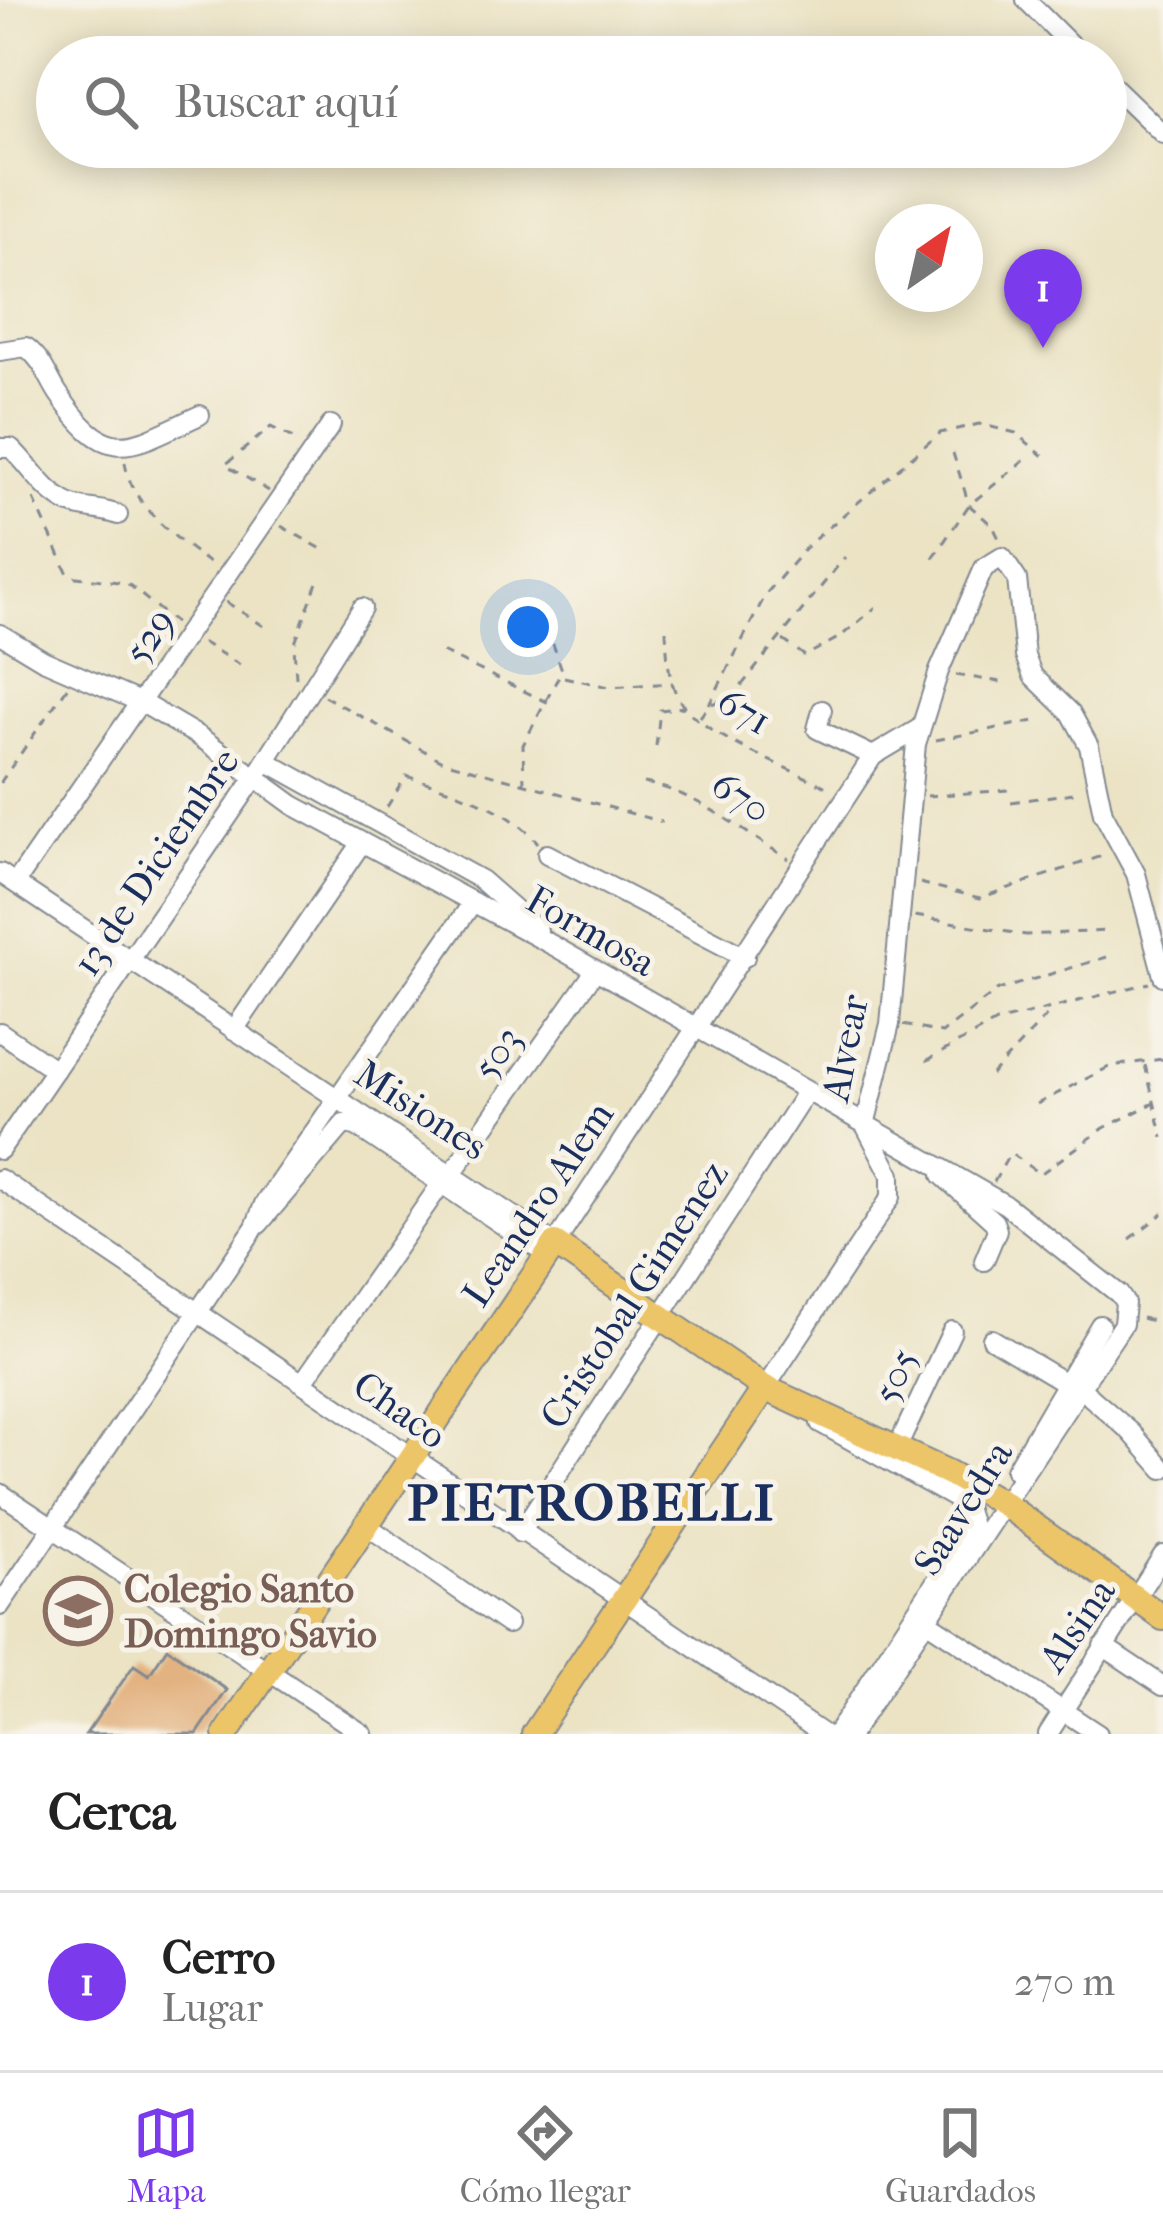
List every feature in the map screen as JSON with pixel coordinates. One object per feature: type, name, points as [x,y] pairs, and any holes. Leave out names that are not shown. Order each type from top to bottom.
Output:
[{"type":"main road","name":"Misiones","points":[[551,1250],[801,1410],[1008,1497],[1163,1618]]},
{"type":"main road","name":"Leandro Alem","points":[[226,1734],[551,1250]]},
{"type":"main road","name":"Alvear","points":[[534,1734],[765,1388]]},
{"type":"street","points":[[1026,0],[1062,36]]},
{"type":"street","points":[[1127,100],[1162,132]]},
{"type":"street","points":[[0,351],[26,347],[38,356],[77,420],[111,445],[129,449],[200,415]]},
{"type":"street","name":"529","points":[[8,877],[142,703],[331,425]]},
{"type":"street","points":[[0,448],[11,448],[44,487],[74,506],[97,506],[118,515]]},
{"type":"street","points":[[1002,557],[1016,579],[1025,656],[1033,676],[1081,727],[1103,813],[1124,849],[1163,978]]},
{"type":"street","name":"Alvear","points":[[765,1388],[891,1197],[891,1175],[865,1125],[890,1024],[918,736],[939,671],[984,568],[1002,557]]},
{"type":"street","name":"13 de Diciembre","points":[[0,1150],[261,769],[362,608]]},
{"type":"street","name":"Formosa","points":[[1,640],[142,703],[261,769],[293,805],[554,946],[987,1194],[1119,1294],[1126,1314]]},
{"type":"street","points":[[823,710],[817,729],[873,756]]},
{"type":"street","name":"Leandro Alem","points":[[551,1250],[873,756],[918,736]]},
{"type":"street","points":[[261,769],[379,823],[502,894],[554,946]]},
{"type":"street","points":[[234,1030],[362,844]]},
{"type":"street","points":[[547,854],[746,957]]},
{"type":"street","name":"Misiones","points":[[8,877],[338,1098],[551,1250]]},
{"type":"street","points":[[0,1606],[255,1227],[264,1204],[473,902]]},
{"type":"street","name":"503","points":[[303,1382],[595,971]]},
{"type":"street","points":[[0,1032],[55,1070]]},
{"type":"street","name":"Cristobal Gimenez","points":[[520,1533],[806,1094]]},
{"type":"street","name":"Misiones","points":[[255,1227],[275,1210],[333,1130],[344,1124],[356,1126],[447,1178]]},
{"type":"street","points":[[936,1166],[957,1193],[994,1222],[997,1229],[984,1261]]},
{"type":"street","name":"Chaco","points":[[0,1178],[823,1734]]},
{"type":"street","name":"Saavedra","points":[[851,1734],[929,1623],[1072,1385],[1126,1314]]},
{"type":"street","points":[[1072,1385],[1100,1324]]},
{"type":"street","name":"505","points":[[897,1448],[952,1331]]},
{"type":"street","points":[[992,1339],[1072,1385],[1131,1432],[1163,1469]]},
{"type":"street","name":"Misiones","points":[[801,1410],[845,1440],[965,1504],[973,1514]]},
{"type":"street","points":[[0,1493],[363,1734]]},
{"type":"street","name":"Saavedra","points":[[836,1734],[972,1526],[973,1514]]},
{"type":"street","points":[[366,1525],[508,1624]]},
{"type":"street","name":"Alsina","points":[[1048,1734],[1163,1555]]},
{"type":"street","points":[[929,1623],[1098,1734]]},
{"type":"street","points":[[1103,1646],[1163,1686]]},
{"type":"path","points":[[699,718],[766,594],[808,545],[940,433],[979,424],[1016,434],[1043,456]]},
{"type":"path","points":[[284,500],[225,465],[271,427],[315,449]]},
{"type":"path","points":[[129,449],[124,466],[133,492],[172,534],[228,578]]},
{"type":"path","points":[[953,453],[969,505],[1001,536],[1002,557]]},
{"type":"path","points":[[933,558],[969,505],[1025,460]]},
{"type":"path","points":[[26,487],[69,576],[127,583],[190,635],[240,665]]},
{"type":"path","points":[[269,519],[327,552]]},
{"type":"path","points":[[709,705],[733,696],[783,640],[845,556]]},
{"type":"path","points":[[319,577],[293,646],[294,671],[308,694],[443,761],[662,822]]},
{"type":"path","points":[[217,596],[270,630]]},
{"type":"path","points":[[783,640],[805,656],[840,638],[875,608]]},
{"type":"path","name":"671","points":[[665,630],[674,682],[685,707],[848,798]]},
{"type":"path","points":[[524,785],[523,745],[560,677],[553,644]]},
{"type":"path","points":[[442,652],[549,704]]},
{"type":"path","points":[[939,671],[1007,683]]},
{"type":"path","points":[[0,783],[74,674]]},
{"type":"path","points":[[560,677],[609,688],[674,682]]},
{"type":"path","points":[[656,746],[660,710],[685,707]]},
{"type":"path","points":[[918,736],[1034,722]]},
{"type":"path","points":[[379,823],[406,776],[464,796],[526,828],[547,854]]},
{"type":"path","name":"670","points":[[644,783],[681,790],[714,816],[804,867]]},
{"type":"path","points":[[909,797],[1009,790]]},
{"type":"path","points":[[1011,802],[1097,790]]},
{"type":"path","points":[[906,879],[980,898],[1124,849]]},
{"type":"path","points":[[902,914],[1026,934],[1109,931]]},
{"type":"path","points":[[890,1024],[942,1033],[998,990],[1107,957]]},
{"type":"path","points":[[926,1061],[996,1022],[1163,978]]},
{"type":"path","points":[[991,1075],[1054,1007]]},
{"type":"path","points":[[1037,1104],[1111,1066],[1145,1066],[1163,1059]]},
{"type":"path","points":[[1145,1066],[1163,1138]]},
{"type":"path","points":[[987,1194],[1010,1153],[1040,1174],[1104,1129],[1154,1103]]},
{"type":"path","points":[[1130,1239],[1163,1213]]},
{"type":"path","points":[[1126,1314],[1163,1324]]},
{"type":"building","points":[[167,1648],[227,1690],[197,1734],[86,1734],[134,1665],[149,1675]]},
{"type":"place","name":"Cerro","points":[[1043,348]]},
{"type":"place","name":"Colegio Santo Domingo Savio","points":[[78,1611]]},
{"type":"district","name":"PIETROBELLI","points":[[592,1503]]}]
